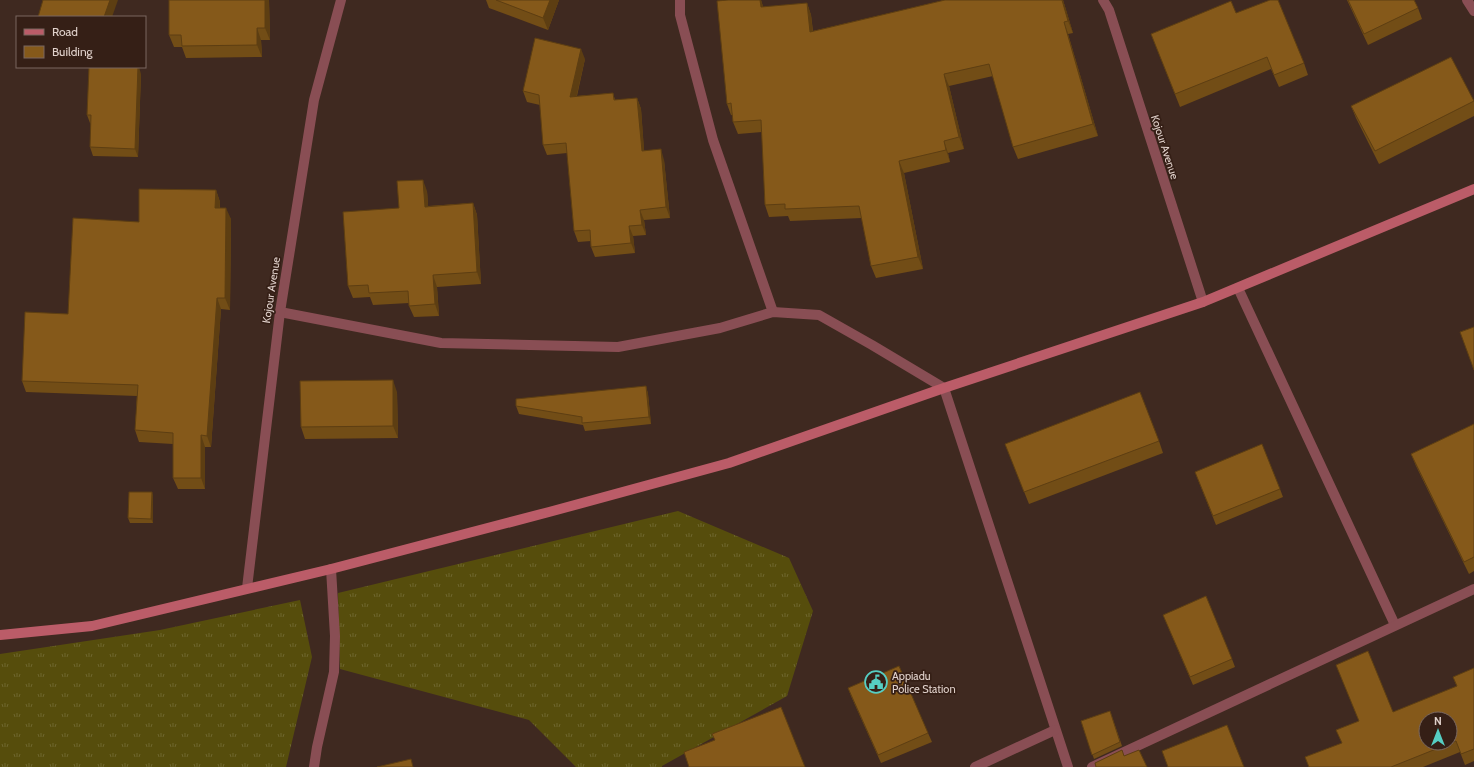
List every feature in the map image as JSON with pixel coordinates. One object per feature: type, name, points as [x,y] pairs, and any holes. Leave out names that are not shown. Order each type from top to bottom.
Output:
[{"type":"street","name":"Kojour Avenue","points":[[247,588],[280,312],[314,100],[341,0]]},
{"type":"street","points":[[680,0],[680,15],[713,140],[773,312]]},
{"type":"street","name":"Kojour Avenue","points":[[1103,0],[1109,10],[1203,302]]},
{"type":"street","points":[[1467,0],[1474,12]]},
{"type":"street","points":[[0,635],[92,626],[331,569],[729,463],[944,388],[1203,302],[1474,190]]},
{"type":"street","points":[[1238,288],[1394,625]]},
{"type":"street","points":[[280,312],[441,343],[618,347],[720,328],[773,312],[819,315],[872,344],[944,388],[1068,767]]},
{"type":"street","points":[[314,767],[334,672],[335,636],[331,569]]},
{"type":"street","points":[[1092,767],[1474,589]]},
{"type":"street","points":[[975,767],[1056,730]]},
{"type":"green space","points":[[678,511],[789,558],[813,611],[787,696],[662,767],[576,767],[529,720],[340,669],[338,593]]},
{"type":"green space","points":[[300,600],[312,657],[286,767],[0,767],[0,654],[160,630]]},
{"type":"building","points":[[43,0],[110,0],[104,16],[38,16]]},
{"type":"building","points":[[169,0],[265,0],[265,28],[257,28],[257,45],[182,46],[181,35],[169,35]]},
{"type":"building","points":[[496,0],[550,0],[543,18]]},
{"type":"building","points":[[760,0],[761,7],[807,3],[810,32],[945,0],[1062,0],[1068,21],[1064,22],[1093,124],[1013,147],[989,64],[944,74],[959,137],[944,141],[946,150],[899,161],[918,257],[871,266],[859,206],[785,209],[785,204],[765,205],[761,120],[733,122],[731,103],[727,104],[717,1]]},
{"type":"building","points":[[1270,0],[1278,0],[1304,63],[1274,75],[1267,57],[1175,94],[1151,34],[1231,1],[1236,13]]},
{"type":"building","points":[[1348,0],[1414,0],[1418,8],[1364,34]]},
{"type":"building","points":[[535,38],[581,49],[570,97],[613,93],[614,100],[637,98],[642,151],[661,149],[666,207],[640,210],[642,225],[629,226],[631,243],[591,247],[590,230],[574,231],[566,143],[543,145],[539,95],[523,91]]},
{"type":"building","points":[[1451,57],[1474,101],[1375,151],[1351,106]]},
{"type":"building","points":[[89,68],[138,68],[135,149],[90,147],[91,115],[87,115]]},
{"type":"building","points":[[423,180],[425,207],[473,203],[477,272],[433,275],[435,304],[409,306],[408,291],[369,293],[368,285],[348,286],[343,212],[399,208],[397,181]]},
{"type":"building","points":[[139,189],[216,190],[215,208],[226,208],[225,298],[217,298],[207,436],[201,435],[201,478],[173,478],[173,433],[135,430],[138,385],[22,381],[25,312],[68,314],[73,218],[139,222]]},
{"type":"building","points":[[1474,327],[1474,370],[1460,332]]},
{"type":"building","points":[[393,380],[393,426],[301,427],[300,381]]},
{"type":"building","points":[[646,386],[649,417],[582,423],[582,417],[516,406],[516,399]]},
{"type":"building","points":[[1140,392],[1159,441],[1024,492],[1005,444]]},
{"type":"building","points":[[1474,424],[1474,557],[1464,562],[1411,454]]},
{"type":"building","points":[[1262,444],[1280,489],[1213,516],[1195,472]]},
{"type":"building","points":[[129,492],[152,492],[151,519],[128,518]]},
{"type":"building","points":[[1206,596],[1232,659],[1190,677],[1163,615]]},
{"type":"building","points":[[1368,651],[1393,712],[1457,686],[1453,677],[1474,668],[1474,749],[1461,754],[1458,746],[1458,711],[1418,711],[1418,751],[1431,751],[1391,767],[1309,767],[1305,757],[1342,743],[1336,730],[1359,721],[1336,665]]},
{"type":"building","points":[[899,666],[928,733],[878,755],[848,688]]},
{"type":"building","points":[[781,707],[805,767],[689,767],[684,752],[715,740],[712,734]]},
{"type":"building","points":[[1110,711],[1120,742],[1092,755],[1081,721]]},
{"type":"building","points":[[1227,725],[1244,767],[1168,767],[1162,751]]},
{"type":"building","points":[[1122,750],[1124,756],[1139,750],[1147,767],[1096,767],[1095,763]]},
{"type":"building","points":[[411,759],[413,767],[377,767]]},
{"type":"place","name":"Appiadu Police Station","points":[[876,682]]}]
